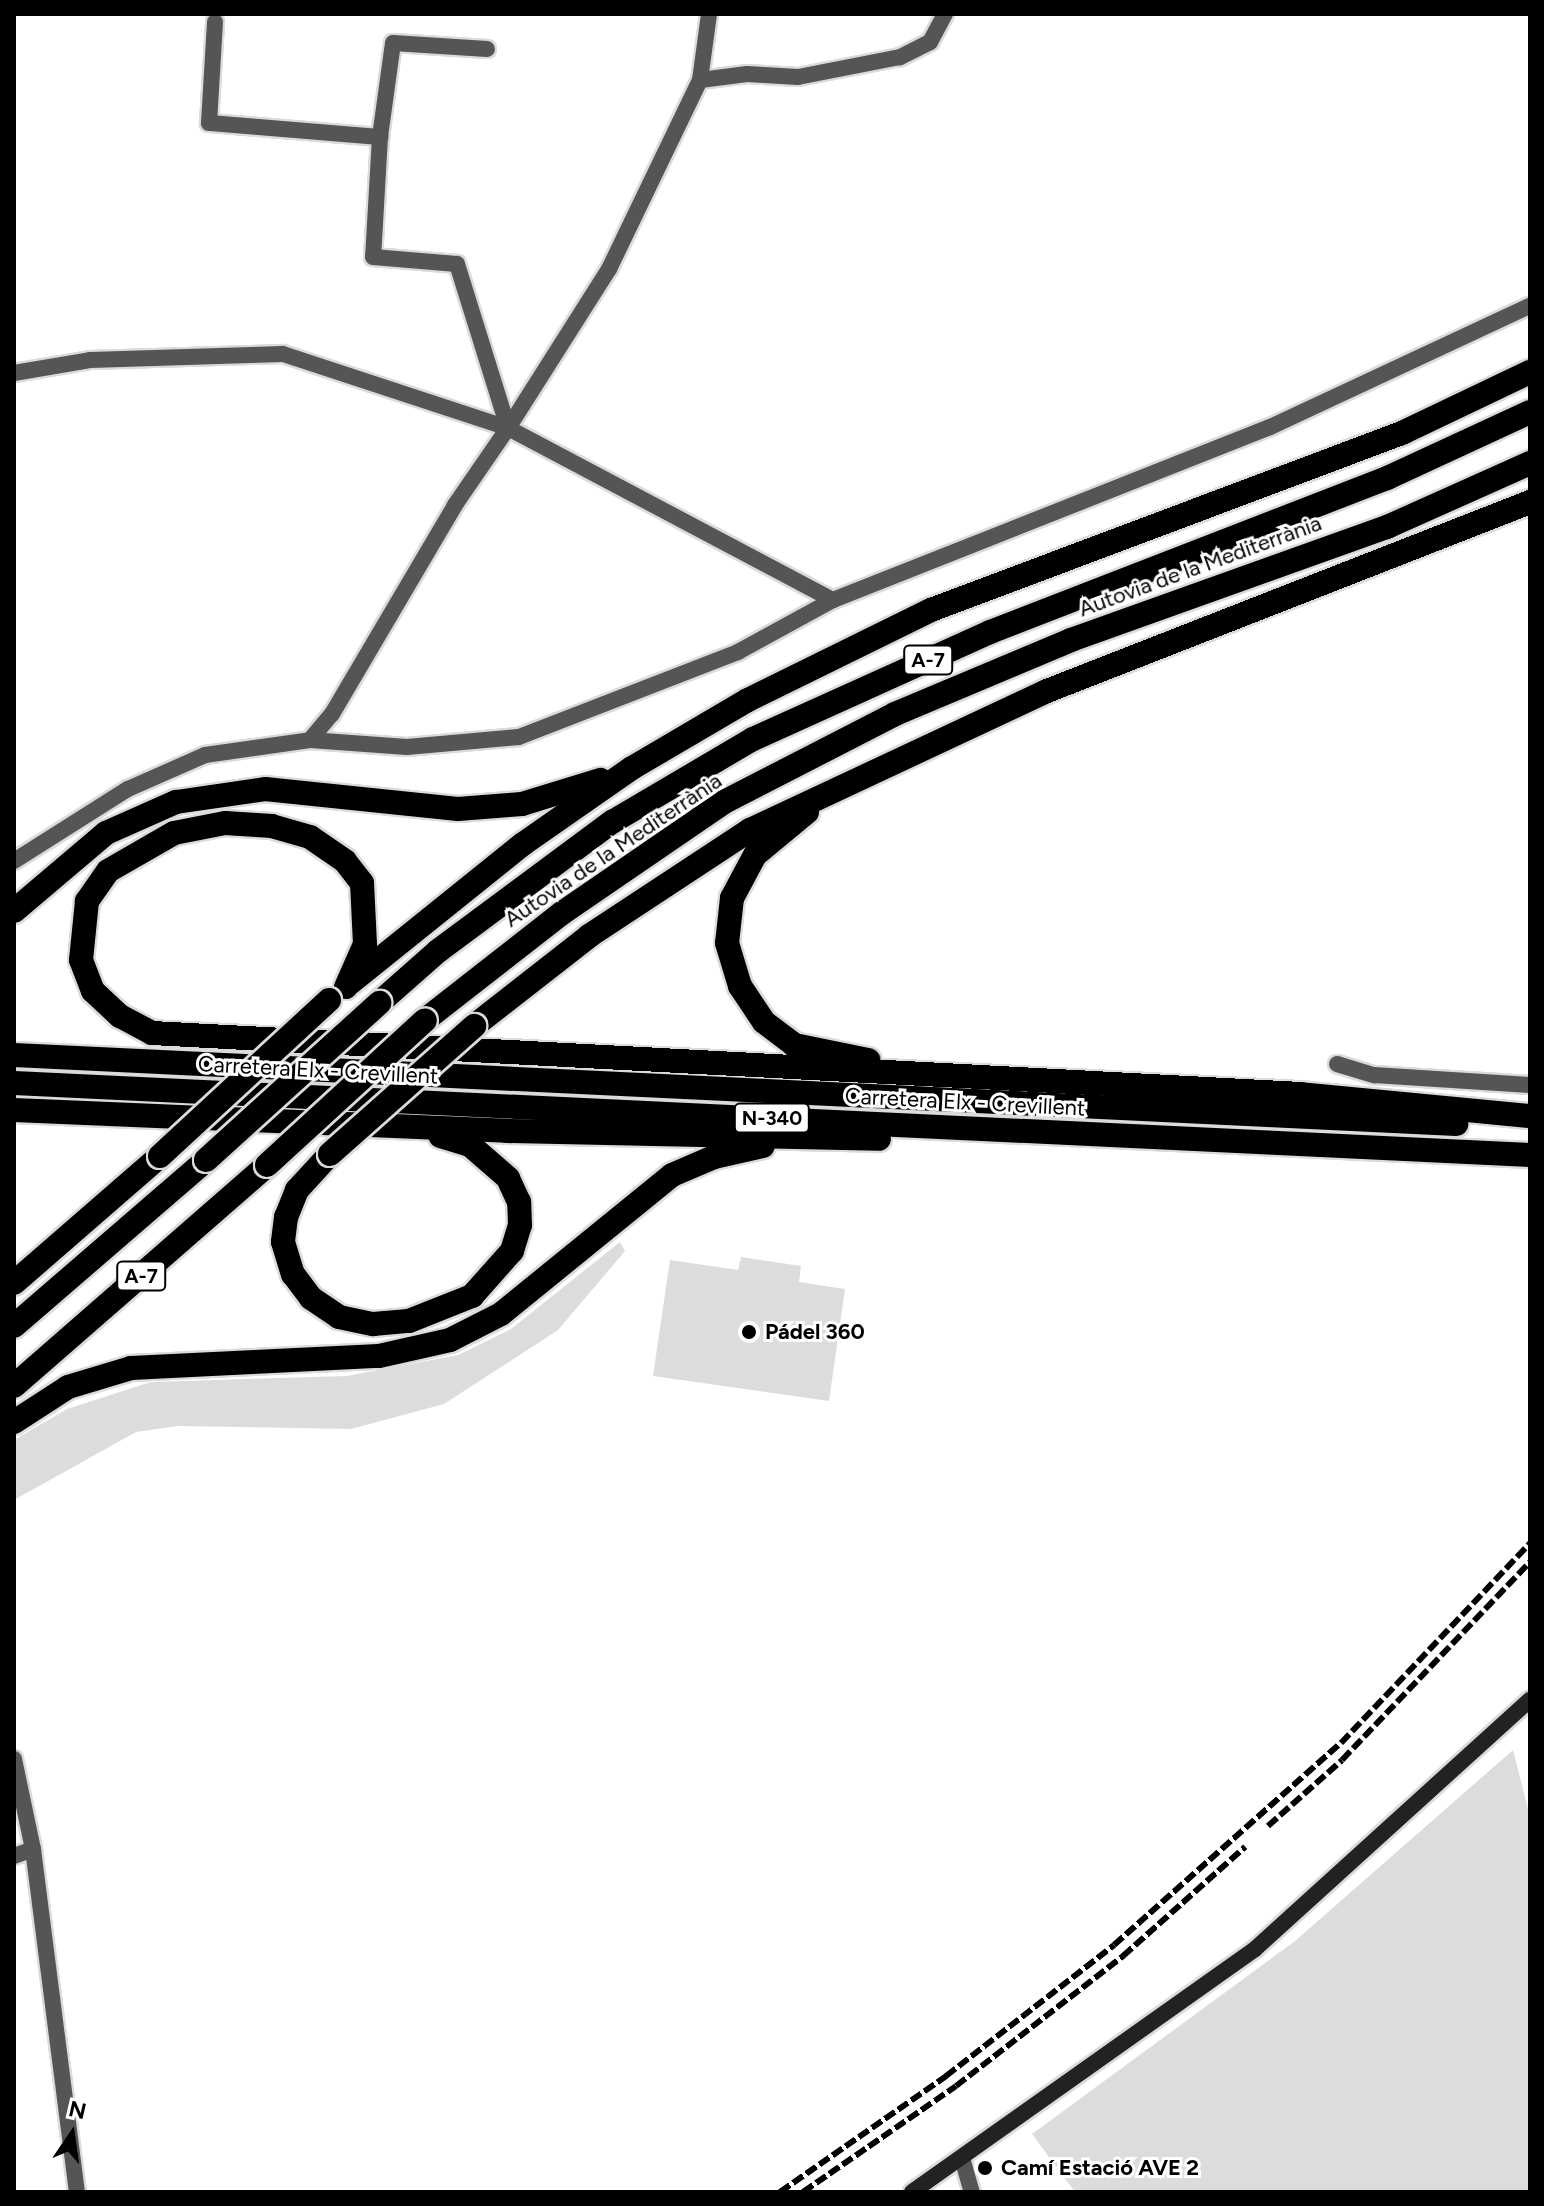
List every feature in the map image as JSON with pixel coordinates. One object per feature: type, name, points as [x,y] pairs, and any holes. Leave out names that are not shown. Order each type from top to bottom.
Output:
[{"type":"highway","points":[[14,1283],[160,1156],[338,993],[523,844],[632,768],[748,700],[931,610],[1402,433],[1530,372]]},
{"type":"highway","name":"Autovia de la Mediterrània","points":[[14,1326],[206,1160],[438,951],[612,822],[753,739],[990,632],[1387,478],[1530,412]]},
{"type":"highway","name":"Autovia de la Mediterrània","points":[[14,1386],[267,1165],[425,1020],[562,913],[724,802],[895,714],[1071,640],[1387,527],[1530,463]]},
{"type":"highway","points":[[370,1126],[470,1145],[508,1178],[519,1202],[512,1251],[472,1296],[409,1321],[373,1324],[339,1317],[311,1298],[293,1274],[283,1242],[286,1217],[297,1190],[330,1154],[474,1026],[589,936],[750,830],[837,787],[1047,691],[1530,502]]},
{"type":"highway","points":[[14,911],[106,833],[176,802],[265,789],[458,809],[522,804],[632,768]]},
{"type":"highway","points":[[837,787],[755,855],[732,898],[727,943],[740,986],[764,1022],[794,1045],[868,1060],[1082,1082]]},
{"type":"highway","points":[[338,993],[365,944],[362,883],[345,861],[310,837],[272,826],[225,823],[174,833],[108,871],[87,901],[81,960],[93,991],[120,1016],[152,1033],[1300,1094],[1530,1116]]},
{"type":"highway","name":"Carretera Elx - Crevillent","points":[[14,1055],[1530,1127]]},
{"type":"highway","name":"Carretera Elx - Crevillent","points":[[14,1083],[1530,1155]]},
{"type":"highway","points":[[14,1110],[370,1126],[867,1139],[1275,1144]]},
{"type":"highway","points":[[14,1422],[68,1387],[131,1368],[379,1356],[450,1340],[514,1304],[672,1175],[714,1157],[775,1143],[867,1139]]},
{"type":"street","points":[[310,740],[332,714],[455,505],[609,269],[700,80],[709,14]]},
{"type":"street","points":[[700,80],[747,74],[798,77],[900,57],[930,42],[945,14]]},
{"type":"street","points":[[215,22],[209,123],[380,137]]},
{"type":"street","points":[[487,49],[393,43],[380,137],[373,257],[457,264],[508,428]]},
{"type":"street","points":[[14,861],[91,810],[205,755],[310,740],[407,747],[519,737],[738,652],[833,600],[1270,427],[1530,306]]},
{"type":"street","points":[[14,373],[90,360],[283,354],[508,428],[833,600]]},
{"type":"street","points":[[1337,1064],[1374,1075],[1530,1085]]},
{"type":"street","points":[[927,2192],[963,2162],[1255,1949],[1530,1700]]},
{"type":"street","points":[[912,2192],[1117,2061],[1281,1938],[1530,1711]]},
{"type":"street","points":[[14,1759],[33,1849],[77,2192]]},
{"type":"street","points":[[14,1856],[33,1849]]},
{"type":"street","points":[[963,2162],[972,2192]]},
{"type":"shaded area","points":[[620,1242],[625,1251],[558,1330],[444,1404],[351,1429],[178,1426],[136,1432],[14,1500],[14,1440],[67,1409],[151,1382],[347,1376],[458,1355],[511,1329]]},
{"type":"shaded area","name":"Pádel 360","points":[[741,1257],[801,1266],[799,1282],[845,1289],[829,1401],[653,1376],[670,1260],[738,1270]]},
{"type":"shaded area","points":[[1513,1750],[1530,1817],[1530,2192],[1075,2192],[1032,2134],[1295,1941]]},
{"type":"railway","points":[[780,2192],[946,2076],[1114,1945],[1341,1743],[1530,1543]]},
{"type":"railway","points":[[1268,1826],[1342,1760],[1530,1562]]},
{"type":"railway","points":[[803,2192],[956,2086],[1123,1956],[1245,1847]]},
{"type":"place","name":"Pádel 360","points":[[749,1332]]},
{"type":"place","name":"Camí Estació AVE 2","points":[[985,2168]]}]
